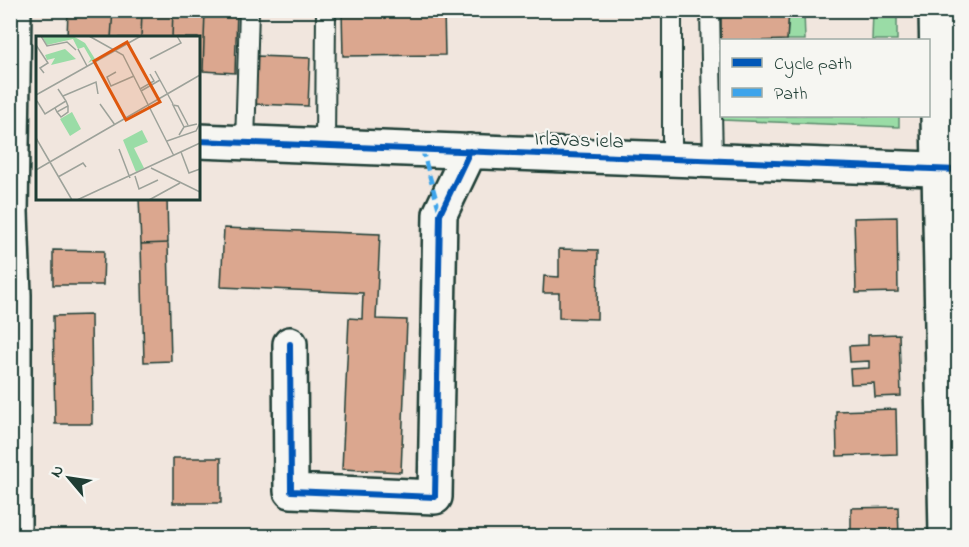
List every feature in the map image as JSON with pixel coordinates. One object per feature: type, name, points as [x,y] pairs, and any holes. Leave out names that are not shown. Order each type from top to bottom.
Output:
[{"type":"street","points":[[13,515],[14,295],[20,206],[14,10]]},
{"type":"street","points":[[936,10],[949,170],[951,383],[946,537]]},
{"type":"street","name":"Irlavas iela","points":[[200,141],[949,170]]},
{"type":"street","points":[[290,344],[291,491],[435,497],[440,214],[422,149]]},
{"type":"street","points":[[440,214],[471,151]]},
{"type":"lane","points":[[245,143],[249,10]]},
{"type":"lane","points":[[325,146],[326,10]]},
{"type":"lane","points":[[672,10],[672,159]]},
{"type":"lane","points":[[710,10],[713,160]]},
{"type":"green space","points":[[789,11],[804,11],[805,39],[787,39]]},
{"type":"green space","points":[[873,11],[897,11],[897,39],[872,39]]},
{"type":"green space","points":[[722,117],[899,117],[899,127],[722,120]]},
{"type":"building","points":[[68,10],[113,10],[111,36],[67,36]]},
{"type":"building","points":[[113,10],[142,10],[141,36],[111,36]]},
{"type":"building","points":[[142,10],[173,10],[172,36],[141,36]]},
{"type":"building","points":[[173,10],[205,10],[203,71],[200,71],[200,36],[172,36]]},
{"type":"building","points":[[205,10],[237,10],[235,73],[203,71]]},
{"type":"building","points":[[342,10],[444,10],[445,55],[343,56]]},
{"type":"building","points":[[721,10],[789,10],[787,39],[721,39]]},
{"type":"building","points":[[256,56],[310,58],[308,106],[254,104]]},
{"type":"building","points":[[139,200],[167,200],[168,243],[141,244]]},
{"type":"building","points":[[897,217],[898,292],[856,293],[854,218]]},
{"type":"building","points":[[224,228],[380,234],[376,319],[407,320],[401,472],[342,469],[349,318],[362,319],[363,293],[221,287]]},
{"type":"building","points":[[168,243],[171,361],[144,362],[141,244]]},
{"type":"building","points":[[559,249],[598,250],[597,319],[559,318],[559,293],[543,293],[544,276],[559,277]]},
{"type":"building","points":[[53,250],[104,251],[103,285],[53,285]]},
{"type":"building","points":[[91,315],[92,424],[55,424],[53,316]]},
{"type":"building","points":[[899,334],[901,396],[875,397],[874,383],[851,384],[850,369],[869,368],[869,361],[850,362],[849,346],[868,345],[868,335]]},
{"type":"building","points":[[896,409],[897,454],[837,456],[836,411]]},
{"type":"building","points":[[173,458],[221,458],[221,503],[173,503]]},
{"type":"building","points":[[898,507],[899,536],[851,536],[851,508]]},
{"type":"building","points":[[324,530],[427,532],[427,536],[323,536]]},
{"type":"marked path","points":[[422,149],[440,213]]},
{"type":"cycle path","points":[[200,141],[958,170]]},
{"type":"cycle path","points":[[290,344],[291,491],[435,497],[440,214],[470,151]]}]
